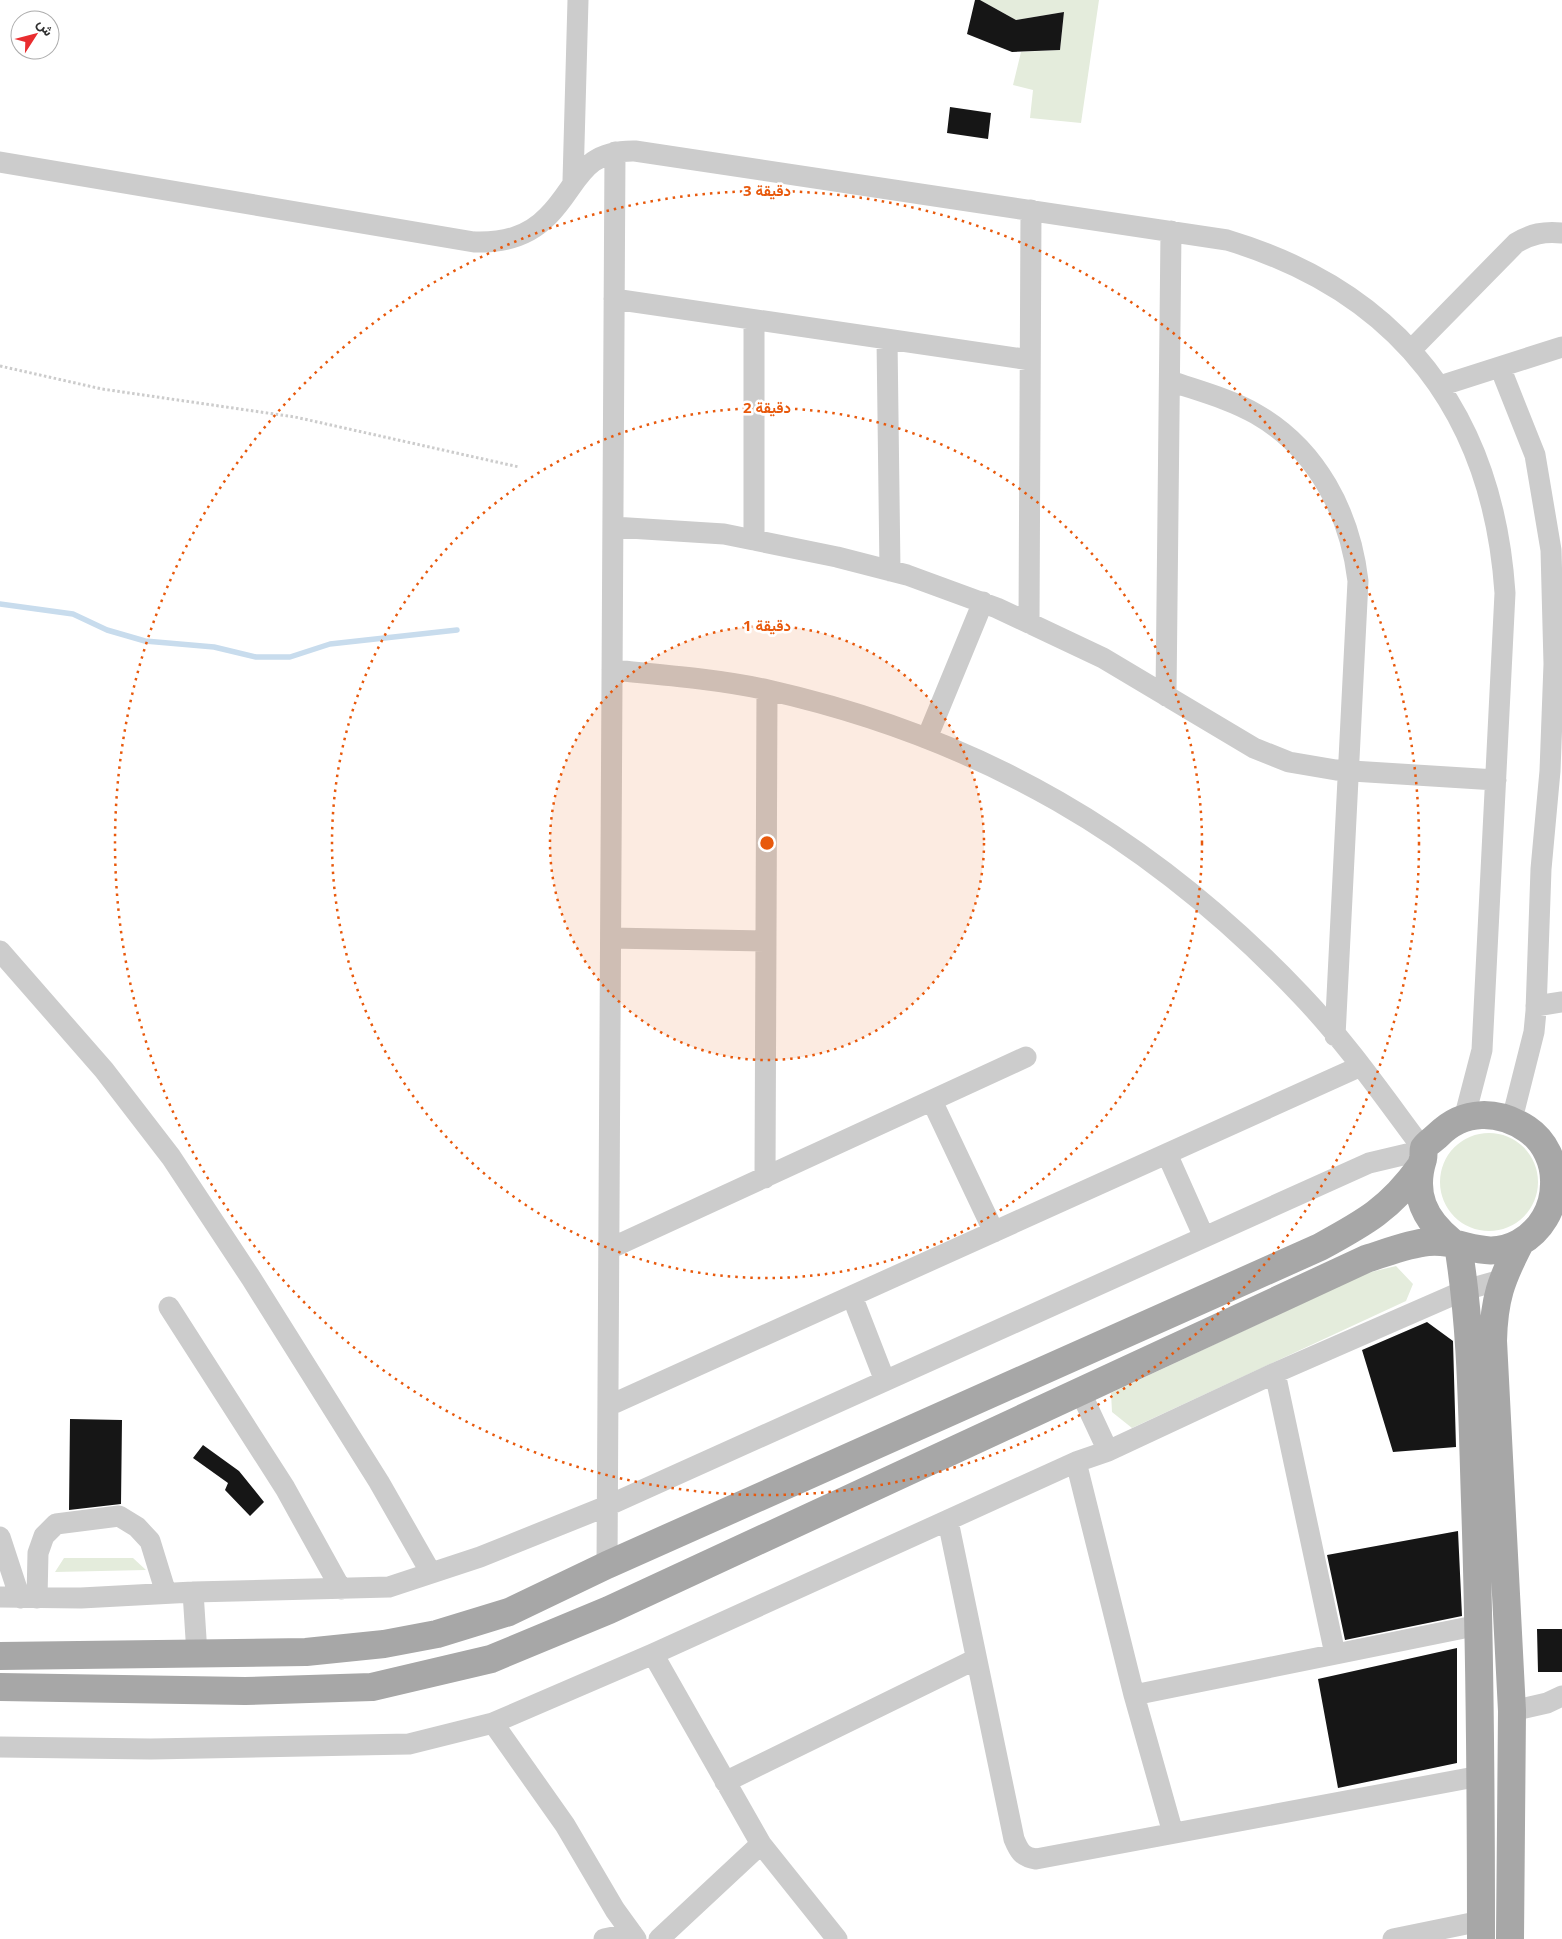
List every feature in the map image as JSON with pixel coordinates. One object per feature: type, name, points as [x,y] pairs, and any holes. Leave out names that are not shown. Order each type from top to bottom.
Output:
[{"type":"main road","points":[[0,1656],[306,1652],[384,1644],[437,1634],[509,1612],[607,1565],[1320,1247],[1378,1214],[1403,1191],[1422,1157],[1442,1130],[1476,1115],[1494,1115],[1512,1119],[1535,1135],[1548,1152],[1554,1174],[1554,1210],[1535,1231],[1520,1242],[1505,1249],[1474,1250],[1455,1243],[1435,1228],[1424,1209],[1418,1188],[1422,1157]]},
{"type":"main road","points":[[1535,1135],[1562,1142]]},
{"type":"main road","points":[[0,1688],[246,1691],[372,1687],[491,1660],[609,1610],[1366,1260],[1427,1242],[1455,1243]]},
{"type":"main road","points":[[1510,1939],[1512,1711],[1493,1341],[1494,1310],[1501,1280],[1520,1242]]},
{"type":"main road","points":[[1455,1243],[1465,1290],[1469,1346],[1479,1625],[1481,1930]]},
{"type":"street","points":[[573,181],[578,0]]},
{"type":"street","points":[[0,162],[474,242],[491,243],[507,240],[537,226],[550,215],[573,181],[585,168],[599,158],[615,152],[635,151],[1227,240],[1264,251],[1332,284],[1363,305],[1411,350],[1440,386],[1459,418],[1481,468],[1497,520],[1503,556],[1505,593],[1482,1050],[1464,1119]]},
{"type":"street","points":[[607,1565],[615,152]]},
{"type":"street","points":[[1028,623],[1031,210]]},
{"type":"street","points":[[1166,696],[1171,231]]},
{"type":"street","points":[[1411,350],[1516,243],[1532,234],[1549,231],[1562,233]]},
{"type":"street","points":[[614,299],[1030,360]]},
{"type":"street","points":[[754,320],[754,540]]},
{"type":"street","points":[[887,339],[890,571]]},
{"type":"street","points":[[1440,386],[1562,347]]},
{"type":"street","points":[[1500,367],[1535,455],[1551,550],[1553,683],[1550,771],[1541,869],[1536,1006],[1534,1032],[1512,1119]]},
{"type":"street","points":[[1170,381],[1237,404],[1276,427],[1293,442],[1322,476],[1342,514],[1355,558],[1358,581],[1336,1036]]},
{"type":"street","points":[[613,527],[714,534],[754,540],[890,571],[983,602],[1103,658],[1254,748],[1271,756],[1312,768],[1496,780]]},
{"type":"street","points":[[927,738],[983,602]]},
{"type":"street","points":[[612,670],[690,677],[767,690],[854,712],[927,738],[1020,779],[1098,824],[1172,875],[1240,933],[1303,997],[1361,1066],[1422,1157]]},
{"type":"street","points":[[765,1178],[764,940],[767,690]]},
{"type":"street","points":[[611,938],[764,940]]},
{"type":"street","points":[[0,951],[104,1070],[170,1157],[251,1278],[349,1433],[431,1573]]},
{"type":"street","points":[[1536,1006],[1562,1002]]},
{"type":"street","points":[[609,1249],[1026,1057]]},
{"type":"street","points":[[608,1406],[1361,1066]]},
{"type":"street","points":[[932,1101],[994,1232]]},
{"type":"street","points":[[1167,1154],[1204,1237]]},
{"type":"street","points":[[19,1597],[80,1598],[193,1592],[389,1587],[480,1557],[607,1506],[1369,1163],[1407,1154],[1422,1157]]},
{"type":"street","points":[[0,1747],[152,1749],[409,1744],[493,1723],[653,1654],[1076,1462],[1108,1451],[1275,1373],[1465,1290],[1501,1280]]},
{"type":"street","points":[[852,1296],[885,1380]]},
{"type":"street","points":[[170,1307],[285,1488],[341,1589]]},
{"type":"street","points":[[1275,1373],[1335,1654]]},
{"type":"street","points":[[1080,1392],[1108,1451]]},
{"type":"street","points":[[1076,1462],[1134,1695],[1173,1833]]},
{"type":"street","points":[[19,1597],[44,1536],[56,1524],[119,1516],[138,1527],[150,1541],[166,1593]]},
{"type":"street","points":[[948,1521],[1014,1839],[1019,1851],[1026,1857],[1036,1859],[1480,1776]]},
{"type":"street","points":[[0,1537],[19,1597]]},
{"type":"street","points":[[193,1592],[197,1654]]},
{"type":"street","points":[[1134,1695],[1479,1625]]},
{"type":"street","points":[[653,1654],[761,1844],[837,1939]]},
{"type":"street","points":[[725,1782],[976,1659]]},
{"type":"street","points":[[1512,1711],[1548,1703],[1562,1696]]},
{"type":"street","points":[[493,1723],[566,1825],[615,1910],[634,1936]]},
{"type":"street","points":[[659,1939],[761,1844]]},
{"type":"street","points":[[1392,1939],[1481,1930]]},
{"type":"street","points":[[604,1939],[634,1936]]},
{"type":"path","points":[[0,366],[102,389],[296,417],[518,468]]},
{"type":"green space","points":[[980,0],[1099,0],[1081,123],[1030,118],[1033,90],[1013,85],[1021,52],[1060,50],[1064,12],[1016,20]]},
{"type":"green space","points":[[1489,1133],[1508,1136],[1524,1147],[1535,1163],[1538,1182],[1535,1201],[1524,1217],[1508,1228],[1489,1231],[1470,1228],[1454,1217],[1443,1201],[1440,1182],[1443,1163],[1454,1147],[1470,1136]]},
{"type":"green space","points":[[1396,1266],[1413,1284],[1406,1301],[1132,1428],[1112,1412],[1111,1393],[1367,1273]]},
{"type":"green space","points":[[64,1558],[133,1558],[146,1570],[55,1572]]},
{"type":"building","points":[[975,0],[980,0],[1016,20],[1064,12],[1060,50],[1012,52],[967,34]]},
{"type":"building","points":[[950,107],[991,113],[988,139],[947,133]]},
{"type":"building","points":[[1427,1322],[1453,1341],[1456,1447],[1393,1452],[1362,1350]]},
{"type":"building","points":[[70,1419],[122,1420],[121,1504],[69,1510]]},
{"type":"building","points":[[203,1445],[239,1471],[264,1502],[250,1516],[225,1490],[228,1483],[193,1458]]},
{"type":"building","points":[[1458,1531],[1462,1616],[1345,1640],[1327,1555]]},
{"type":"building","points":[[1537,1629],[1562,1629],[1562,1672],[1538,1672]]},
{"type":"building","points":[[1457,1648],[1457,1763],[1338,1788],[1318,1679]]},
{"type":"waterway","points":[[0,604],[73,614],[107,630],[145,641],[214,647],[256,657],[290,657],[330,644],[457,630]]}]
